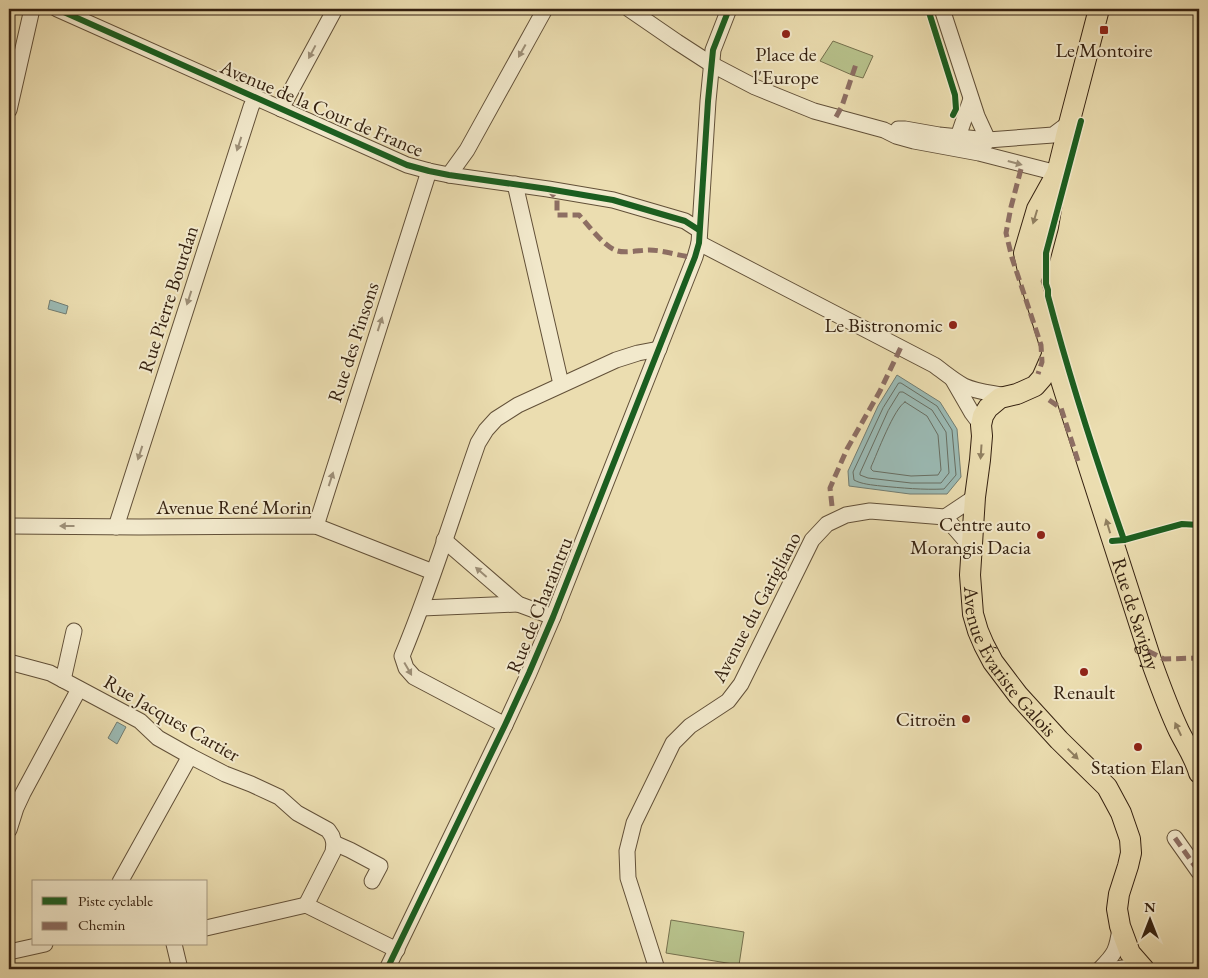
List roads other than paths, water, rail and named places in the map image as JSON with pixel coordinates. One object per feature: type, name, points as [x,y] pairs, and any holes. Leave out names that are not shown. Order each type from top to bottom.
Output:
[{"type":"main road","name":"Rue de Savigny","points":[[1099,9],[1059,165],[1048,227],[1040,257],[1031,278],[1031,284],[1153,666],[1168,707],[1199,773]]},
{"type":"main road","name":"Avenue Évariste Galois","points":[[1053,353],[1042,378],[1035,386],[1000,398],[988,408],[983,416],[970,575],[973,614],[978,631],[993,662],[1018,695],[1059,740],[1107,787],[1121,813],[1130,839],[1131,853],[1119,894],[1117,909],[1120,926],[1130,954],[1144,969]]},
{"type":"main road","points":[[1014,394],[1051,396],[1070,408]]},
{"type":"street","points":[[9,110],[32,9]]},
{"type":"street","name":"Avenue de la Cour de France","points":[[58,9],[407,165],[449,175],[614,200],[685,221],[699,236]]},
{"type":"street","points":[[281,109],[335,9]]},
{"type":"street","points":[[449,175],[467,150],[545,9]]},
{"type":"street","points":[[630,9],[711,64],[755,87],[814,111],[884,130],[905,129],[959,143],[979,153],[1059,165],[1055,144],[1041,136]]},
{"type":"street","points":[[729,9],[713,50],[711,64],[699,236],[934,365],[965,386],[981,391],[1014,394]]},
{"type":"street","points":[[942,9],[976,116],[988,140]]},
{"type":"street","name":"Rue Pierre Bourdan","points":[[118,520],[255,98]]},
{"type":"street","points":[[959,143],[971,99]]},
{"type":"street","points":[[959,143],[1053,135],[1069,123]]},
{"type":"street","points":[[979,153],[988,140]]},
{"type":"street","name":"Rue des Pinsons","points":[[316,526],[429,171]]},
{"type":"street","points":[[515,184],[561,384]]},
{"type":"street","name":"Rue de Charaintru","points":[[387,969],[505,725],[553,617],[692,265],[699,236]]},
{"type":"street","points":[[505,725],[414,677],[406,668],[402,656],[422,608],[478,443],[496,419],[518,405],[616,360],[659,349]]},
{"type":"street","points":[[952,379],[981,425]]},
{"type":"street","points":[[972,548],[945,517],[975,497]]},
{"type":"street","name":"Avenue du Garigliano","points":[[657,969],[628,878],[627,851],[634,823],[673,743],[690,726],[728,701],[741,684],[812,540],[827,524],[846,515],[870,511],[945,517]]},
{"type":"street","name":"Avenue René Morin","points":[[9,526],[118,520],[316,526],[433,572]]},
{"type":"street","points":[[444,540],[518,604],[553,617]]},
{"type":"street","points":[[422,608],[518,604]]},
{"type":"street","points":[[63,680],[74,631]]},
{"type":"street","name":"Rue Jacques Cartier","points":[[9,662],[50,673],[140,721],[158,738],[190,756],[225,774],[279,797],[297,813],[328,830],[334,843]]},
{"type":"street","name":"Rue Jacques Cartier","points":[[9,830],[23,793],[79,689]]},
{"type":"street","points":[[121,880],[190,756]]},
{"type":"street","points":[[1175,838],[1199,872]]},
{"type":"street","points":[[306,905],[333,852],[334,843],[380,866],[372,881]]},
{"type":"street","points":[[208,928],[306,905],[397,950]]},
{"type":"street","points":[[1100,969],[1111,958],[1117,946],[1120,926]]},
{"type":"street","points":[[9,952],[36,946]]},
{"type":"street","points":[[174,946],[180,969]]},
{"type":"street","points":[[1116,969],[1130,967],[1144,969]]},
{"type":"water","points":[[50,300],[68,306],[66,314],[48,309]]},
{"type":"water","points":[[897,375],[940,402],[957,429],[961,477],[947,494],[910,494],[849,486],[848,471],[878,406]]},
{"type":"water","points":[[117,722],[126,727],[117,744],[108,738]]},
{"type":"place","name":"Le Montoire","points":[[1104,30]]},
{"type":"place","name":"Place de l'Europe","points":[[786,34]]},
{"type":"place","name":"Le Bistronomic","points":[[953,325]]},
{"type":"place","name":"Centre auto Morangis Dacia","points":[[1041,535]]},
{"type":"place","name":"Renault","points":[[1084,672]]},
{"type":"place","name":"Citroën","points":[[966,719]]},
{"type":"place","name":"Station Elan","points":[[1138,747]]}]
